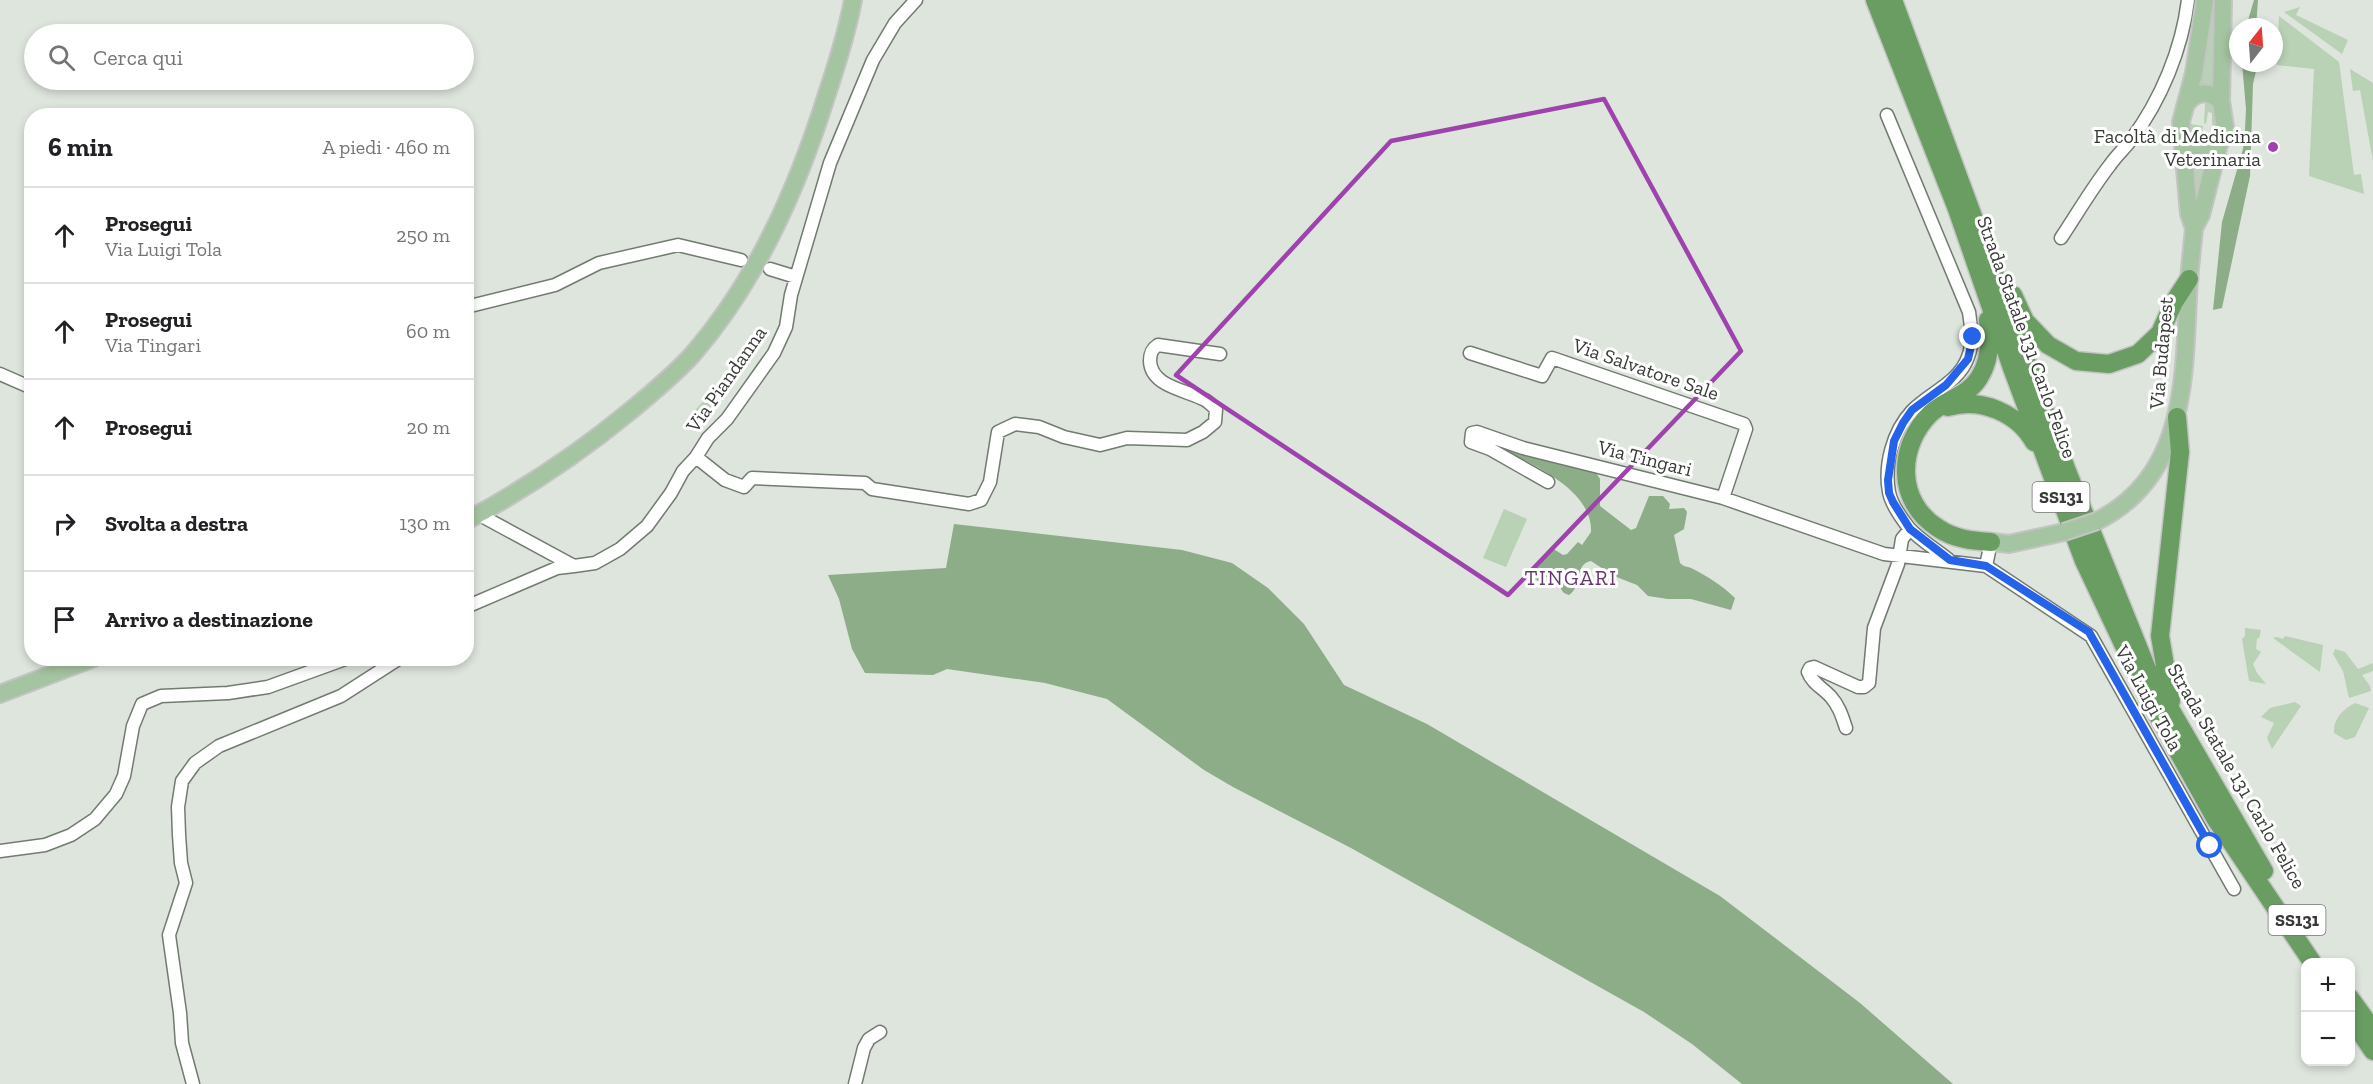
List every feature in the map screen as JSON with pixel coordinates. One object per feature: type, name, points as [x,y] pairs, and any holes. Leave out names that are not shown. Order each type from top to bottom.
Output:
[{"type":"highway","name":"Strada Statale 131 Carlo Felice","points":[[1875,0],[1957,209],[2008,356],[2084,561],[2150,700],[2215,818],[2309,958]]},
{"type":"highway","name":"Strada Statale 131 Carlo Felice","points":[[1893,0],[2103,562],[2147,669],[2268,878],[2323,958]]},
{"type":"highway","points":[[1959,181],[2025,321],[2048,345],[2076,361],[2109,364],[2138,354],[2160,333],[2174,302],[2189,279]]},
{"type":"highway","points":[[1957,209],[1989,321],[1991,342],[1980,377],[1969,390],[1932,412],[1918,430],[1906,452],[1906,482],[1915,507],[1939,529],[1972,541],[1991,542]]},
{"type":"highway","points":[[1932,412],[1962,403],[1986,406],[2011,416],[2029,432],[2053,478]]},
{"type":"highway","points":[[2176,720],[2168,688],[2160,636],[2180,452],[2177,417]]},
{"type":"highway","points":[[2355,1010],[2373,1051]]},
{"type":"main road","points":[[474,517],[525,488],[587,447],[652,393],[692,355],[718,322],[754,267],[798,179],[847,31],[853,0]]},
{"type":"main road","name":"Via Budapest","points":[[2194,228],[2189,214],[2181,122],[2194,73],[2205,0]]},
{"type":"main road","name":"Via Budapest","points":[[1991,542],[2009,544],[2064,532],[2097,521],[2126,504],[2151,477],[2177,417],[2186,339],[2194,228],[2201,215],[2225,127],[2221,101],[2223,0]]},
{"type":"main road","points":[[2186,104],[2191,98],[2201,93],[2208,93],[2221,101]]},
{"type":"main road","points":[[2182,135],[2187,147],[2197,154],[2209,154],[2218,148]]},
{"type":"main road","points":[[0,694],[73,666]]},
{"type":"street","name":"Via Piandanna","points":[[474,604],[557,568],[596,563],[620,549],[647,526],[671,494],[683,471],[696,457],[708,438],[727,419],[774,353],[786,327],[796,277],[830,163],[873,60],[895,23],[916,0]]},
{"type":"street","points":[[2061,238],[2110,165],[2131,140],[2150,109],[2165,80],[2184,31],[2188,0]]},
{"type":"street","points":[[1846,728],[1836,704],[1810,679],[1808,672],[1814,667],[1858,687],[1869,683],[1874,628],[1898,564],[1902,539],[1910,529],[1889,493],[1889,463],[1894,441],[1912,410],[1946,385],[1968,359],[1973,337],[1969,312],[1887,115]]},
{"type":"street","points":[[474,305],[555,285],[599,263],[678,245],[741,260]]},
{"type":"street","points":[[770,269],[796,277]]},
{"type":"street","points":[[696,457],[725,480],[744,487],[752,478],[865,483],[872,489],[969,504],[981,500],[990,482],[998,432],[1015,424],[1040,427],[1064,437],[1100,445],[1128,438],[1187,440],[1203,432],[1215,422],[1216,408],[1204,400],[1161,381],[1150,365],[1150,354],[1158,345],[1220,354]]},
{"type":"street","name":"Via Salvatore Sale","points":[[1470,353],[1542,376],[1552,358],[1738,420],[1744,424],[1746,429],[1723,498]]},
{"type":"street","points":[[0,374],[24,384]]},
{"type":"street","name":"Via Tingari","points":[[1548,482],[1490,449],[1472,442],[1472,433],[1477,432],[1523,448],[1723,498],[1898,557],[1950,560],[1986,566]]},
{"type":"street","points":[[474,519],[574,566]]},
{"type":"street","name":"Via Tingari","points":[[1910,529],[1950,560]]},
{"type":"street","points":[[1986,566],[1991,542]]},
{"type":"street","name":"Via Luigi Tola","points":[[1986,566],[2091,636],[2234,889]]},
{"type":"street","points":[[0,851],[45,845],[71,835],[100,813],[116,794],[124,776],[133,726],[141,704],[161,696],[228,693],[268,687],[326,666]]},
{"type":"street","points":[[193,1084],[182,1043],[169,935],[186,884],[181,863],[179,816],[182,781],[195,763],[219,746],[341,696],[388,666]]},
{"type":"street","points":[[855,1084],[864,1048],[869,1039],[880,1032]]},
{"type":"highlighted area","points":[[1604,99],[1741,351],[1508,595],[1176,375],[1391,141]]},
{"type":"green space","points":[[2212,0],[2217,0],[2214,41],[2215,92],[2196,91]]},
{"type":"green space","points":[[2254,0],[2258,0],[2257,18],[2249,18]]},
{"type":"green space","points":[[2300,7],[2296,15],[2348,40],[2342,54],[2284,12]]},
{"type":"green space","points":[[2283,19],[2339,62],[2354,175],[2361,174],[2364,194],[2309,176],[2314,69],[2283,66]]},
{"type":"green space","points":[[2350,69],[2373,83],[2373,161],[2360,90],[2353,91]]},
{"type":"green space","points":[[2243,72],[2256,72],[2253,84],[2250,176],[2222,308],[2213,310],[2222,222],[2243,149],[2246,109]]},
{"type":"green space","points":[[2210,103],[2214,107],[2217,125],[2212,125],[2212,113],[2208,112],[2206,124],[2204,123],[2205,104]]},
{"type":"green space","points":[[2190,124],[2203,126],[2200,146],[2200,131],[2195,131],[2193,144]]},
{"type":"green space","points":[[2190,156],[2211,158],[2196,214]]},
{"type":"green space","points":[[708,396],[717,404],[697,428],[687,419]]},
{"type":"green space","points":[[1492,443],[1593,468],[1600,479],[1600,506],[1631,530],[1636,528],[1649,496],[1663,496],[1670,504],[1669,509],[1684,508],[1687,512],[1684,529],[1674,535],[1680,563],[1710,578],[1731,594],[1735,598],[1731,610],[1691,599],[1648,596],[1637,585],[1614,576],[1591,561],[1582,566],[1576,586],[1569,595],[1561,589],[1557,573],[1553,572],[1540,583],[1529,573],[1530,569],[1552,548],[1563,555],[1567,554],[1578,542],[1582,545],[1591,532],[1589,516],[1581,502],[1555,478]]},
{"type":"green space","points":[[1504,509],[1527,519],[1506,567],[1483,558]]},
{"type":"green space","points":[[954,524],[1182,550],[1232,563],[1268,588],[1304,624],[1344,685],[1427,724],[1720,896],[1860,1003],[1953,1084],[1742,1084],[1692,1044],[1644,1012],[1351,848],[1233,787],[1204,770],[1107,699],[1045,683],[947,669],[933,675],[865,673],[852,649],[839,599],[828,575],[946,568]]},
{"type":"green space","points":[[2245,628],[2261,630],[2259,639],[2257,638],[2256,649],[2261,652],[2253,664],[2266,684],[2249,681],[2242,639],[2245,636]]},
{"type":"green space","points":[[2285,636],[2323,645],[2320,672],[2273,638],[2283,639]]},
{"type":"green space","points":[[2335,649],[2345,652],[2358,669],[2373,663],[2373,671],[2362,675],[2371,691],[2349,698],[2343,671],[2333,654]]},
{"type":"green space","points":[[2295,702],[2301,706],[2272,749],[2267,738],[2274,723],[2261,717],[2270,708]]},
{"type":"green space","points":[[2355,703],[2369,708],[2355,737],[2346,740],[2334,733],[2335,723],[2343,711]]},
{"type":"place","name":"Facoltà di Medicina Veterinaria","points":[[2273,147]]},
{"type":"district","name":"TINGARI","points":[[1571,578]]},
{"type":"route","points":[[1973,337],[1968,359],[1946,385],[1912,410],[1894,441],[1888,480],[1889,493],[1893,502],[1910,529],[1950,560],[1986,566],[2089,632],[2210,846]]}]
